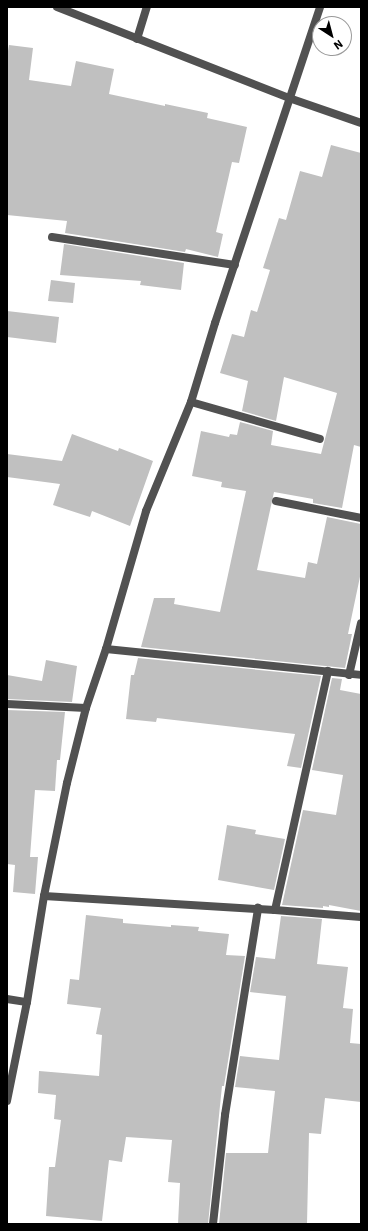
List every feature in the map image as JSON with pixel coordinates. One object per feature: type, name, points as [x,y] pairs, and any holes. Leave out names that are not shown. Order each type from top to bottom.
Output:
[{"type":"street","points":[[57,7],[289,98],[361,123]]},
{"type":"street","points":[[137,38],[147,7]]},
{"type":"street","points":[[7,1101],[27,1002],[44,896],[67,783],[86,708],[106,649],[146,511],[191,402],[289,98],[320,7]]},
{"type":"street","points":[[52,236],[235,265]]},
{"type":"street","points":[[191,402],[320,439]]},
{"type":"street","points":[[276,501],[361,518]]},
{"type":"street","points":[[349,675],[361,623]]},
{"type":"street","points":[[106,649],[349,675],[361,675]]},
{"type":"street","points":[[275,910],[328,672]]},
{"type":"street","points":[[7,704],[86,708]]},
{"type":"street","points":[[44,896],[258,908],[361,917]]},
{"type":"street","points":[[213,1224],[225,1115],[258,908]]},
{"type":"street","points":[[7,999],[27,1002]]},
{"type":"building","points":[[9,45],[33,48],[29,80],[71,86],[76,61],[114,69],[109,94],[165,106],[165,104],[208,113],[207,118],[247,127],[239,163],[232,162],[216,232],[223,234],[218,257],[186,249],[185,252],[65,233],[67,221],[7,215],[7,57]]},
{"type":"building","points":[[331,145],[361,153],[361,447],[354,445],[342,508],[313,503],[313,499],[274,492],[257,570],[305,578],[308,562],[317,564],[327,517],[361,524],[361,572],[348,634],[352,634],[345,668],[141,647],[154,598],[175,598],[174,604],[220,612],[246,491],[221,487],[222,482],[192,476],[201,431],[229,437],[230,434],[237,435],[240,422],[273,431],[271,445],[321,454],[337,393],[284,377],[276,421],[242,411],[248,381],[220,373],[232,334],[244,337],[251,310],[257,312],[270,270],[263,268],[279,218],[286,220],[300,171],[322,177]]},
{"type":"building","points":[[64,244],[184,263],[181,290],[140,285],[141,281],[60,275]]},
{"type":"building","points":[[51,280],[75,283],[73,303],[48,301]]},
{"type":"building","points":[[7,311],[59,317],[56,343],[7,337]]},
{"type":"building","points":[[72,434],[118,451],[119,448],[153,461],[130,526],[92,511],[90,517],[53,505],[60,484],[7,477],[7,454],[62,461]]},
{"type":"building","points":[[138,658],[321,676],[301,768],[287,766],[295,734],[157,718],[156,722],[126,719],[131,675],[134,675]]},
{"type":"building","points":[[46,660],[77,666],[72,702],[7,699],[7,675],[42,681]]},
{"type":"building","points":[[332,678],[342,679],[340,690],[361,694],[361,911],[329,905],[329,907],[323,906],[323,908],[282,905],[303,810],[336,815],[343,775],[312,770]]},
{"type":"building","points":[[7,710],[65,712],[60,760],[57,760],[55,791],[35,790],[30,857],[38,857],[35,894],[13,892],[15,865],[7,864]]},
{"type":"building","points":[[227,825],[256,830],[255,834],[285,839],[274,890],[218,880]]},
{"type":"building","points":[[86,915],[123,919],[123,923],[171,927],[171,925],[199,927],[198,931],[229,934],[226,955],[245,956],[224,1086],[222,1086],[208,1224],[178,1224],[180,1183],[168,1182],[172,1140],[126,1137],[122,1162],[109,1160],[102,1221],[46,1216],[49,1167],[55,1167],[61,1120],[54,1119],[56,1095],[38,1093],[39,1071],[99,1076],[102,1035],[96,1034],[101,1008],[67,1004],[70,979],[79,980]]},
{"type":"building","points":[[281,916],[322,919],[317,964],[348,967],[343,1008],[353,1009],[350,1043],[361,1044],[361,1102],[325,1098],[321,1134],[309,1133],[307,1224],[219,1224],[226,1153],[268,1153],[275,1091],[235,1087],[240,1056],[279,1060],[286,996],[250,992],[256,957],[275,959]]}]
